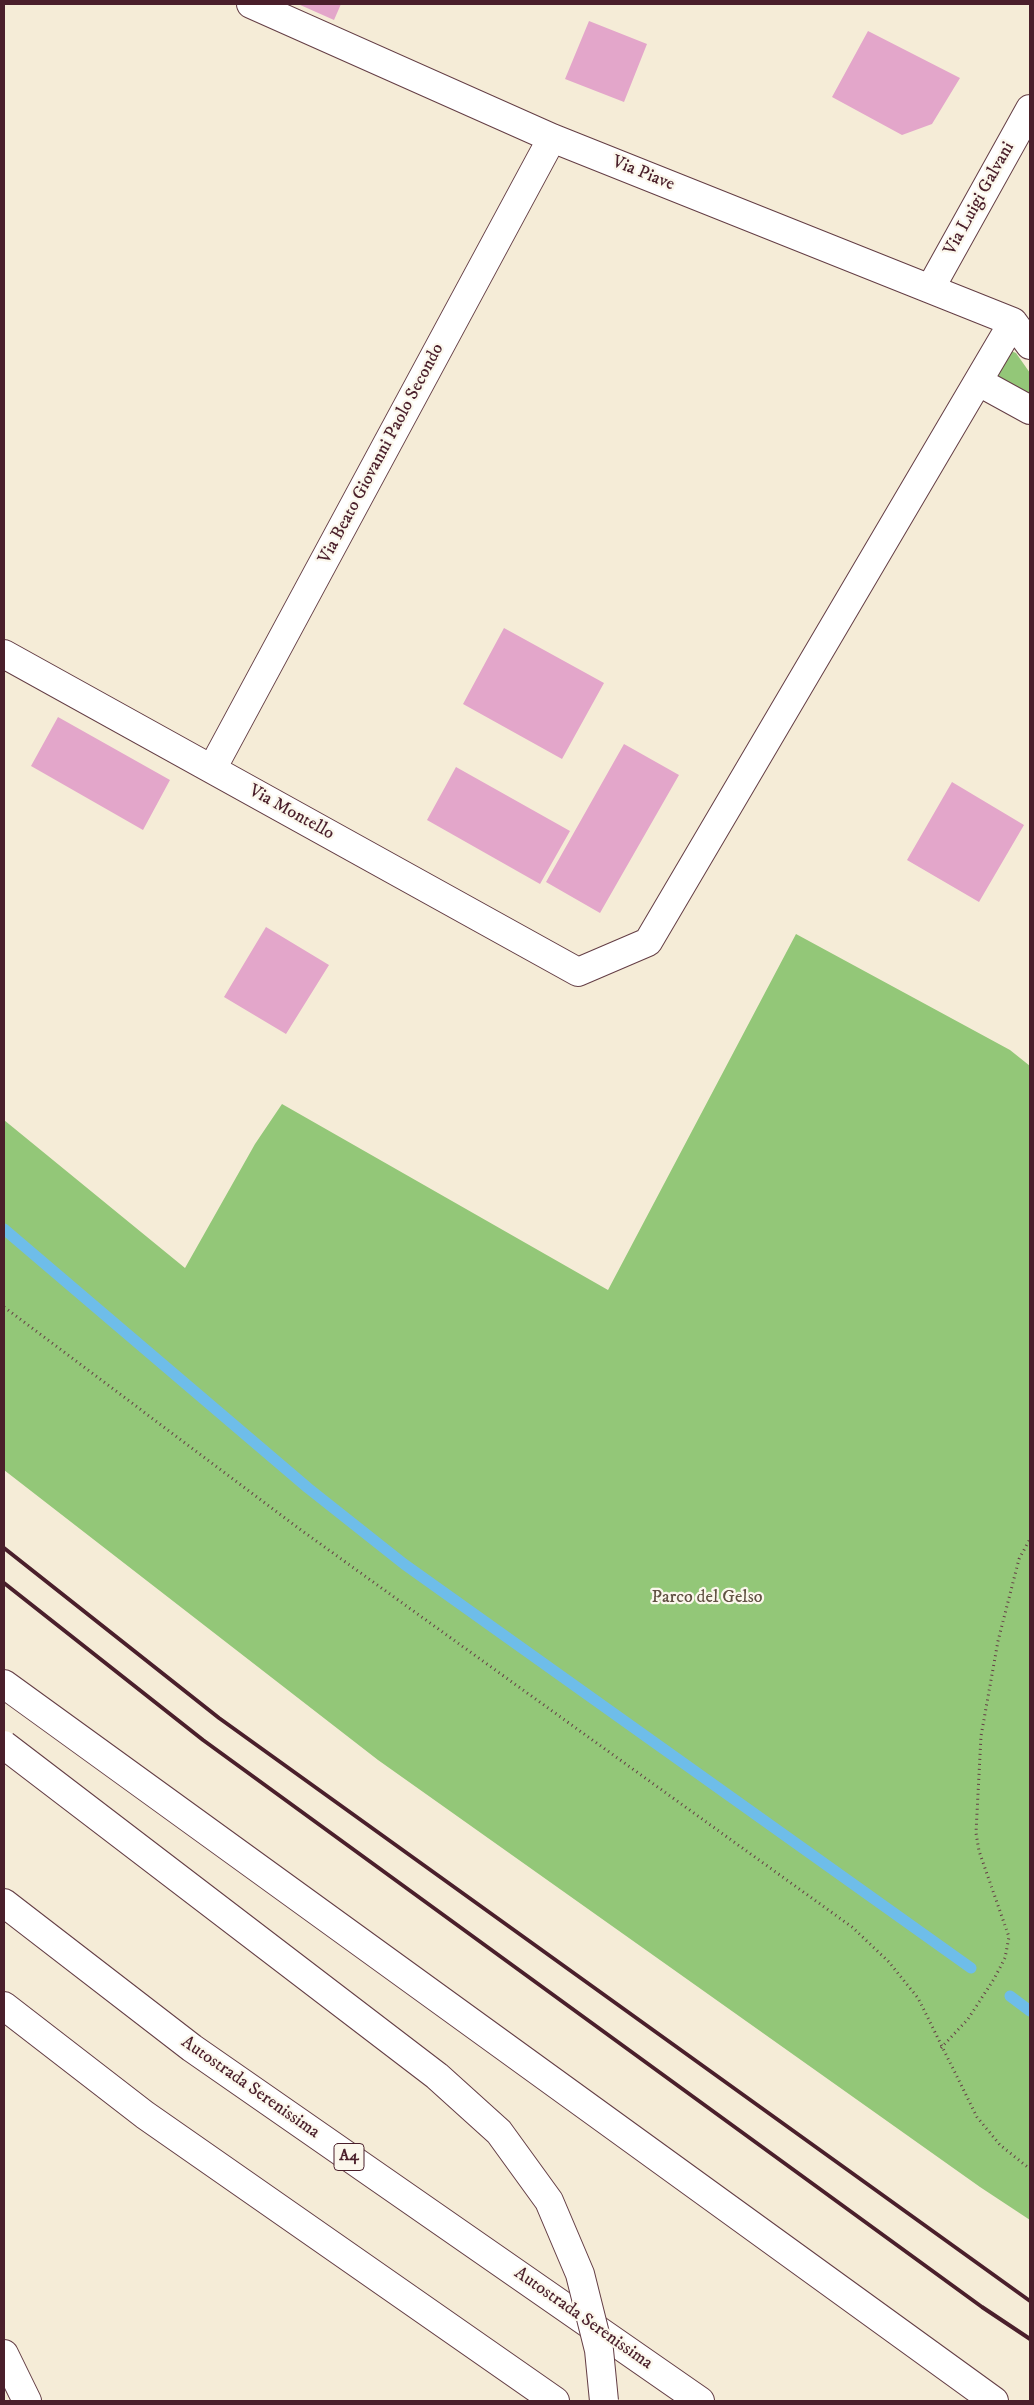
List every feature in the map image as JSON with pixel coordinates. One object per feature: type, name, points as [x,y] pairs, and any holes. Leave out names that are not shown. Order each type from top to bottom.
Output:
[{"type":"main road","name":"Via Piave","points":[[251,4],[552,138],[1012,322]]},
{"type":"main road","name":"Via Luigi Galvani","points":[[930,289],[1030,109]]},
{"type":"main road","name":"Via Beato Giovanni Paolo Secondo","points":[[212,769],[552,138]]},
{"type":"main road","points":[[1030,345],[1012,322],[979,382],[1030,410]]},
{"type":"main road","name":"Via Montello","points":[[4,654],[578,972],[648,942],[979,382]]},
{"type":"main road","points":[[4,1684],[712,2199],[994,2401]]},
{"type":"main road","points":[[4,1745],[437,2076],[499,2132],[549,2201],[580,2274],[599,2350],[604,2401]]},
{"type":"main road","name":"Autostrada Serenissima","points":[[4,1903],[192,2048],[700,2401]]},
{"type":"main road","points":[[4,2006],[145,2115],[555,2401]]},
{"type":"main road","points":[[4,2354],[27,2401]]},
{"type":"path","points":[[4,1307],[302,1530],[852,1927],[888,1961],[918,1998],[976,2117],[1000,2145],[1030,2170]]},
{"type":"path","points":[[941,2048],[968,2019],[994,1979],[1005,1958],[1009,1937],[979,1852],[976,1833],[981,1736],[998,1641],[1019,1559],[1030,1539]]},
{"type":"green space","points":[[1011,351],[1016,353],[1030,373],[1030,404],[995,379]]},
{"type":"green space","name":"Parco del Gelso","points":[[796,934],[1010,1050],[1030,1066],[1030,2220],[980,2187],[378,1760],[4,1470],[4,1120],[185,1268],[255,1144],[282,1104],[608,1290]]},
{"type":"building","points":[[298,4],[341,4],[334,20]]},
{"type":"building","points":[[589,21],[647,44],[624,102],[565,79]]},
{"type":"building","points":[[868,31],[960,78],[932,124],[902,135],[832,97]]},
{"type":"building","points":[[504,628],[604,683],[562,759],[463,704]]},
{"type":"building","points":[[58,717],[170,780],[143,830],[31,766]]},
{"type":"building","points":[[624,744],[679,775],[600,913],[546,882]]},
{"type":"building","points":[[456,767],[570,831],[540,884],[427,820]]},
{"type":"building","points":[[952,782],[1024,825],[979,902],[907,860]]},
{"type":"building","points":[[266,927],[329,965],[286,1034],[224,997]]},
{"type":"waterway","points":[[4,1229],[308,1488],[404,1564],[971,1968]]},
{"type":"waterway","points":[[1010,1996],[1030,2011]]},
{"type":"railway","points":[[4,1548],[219,1718],[1030,2301]]},
{"type":"railway","points":[[4,1583],[203,1740],[982,2307],[1030,2339]]}]
